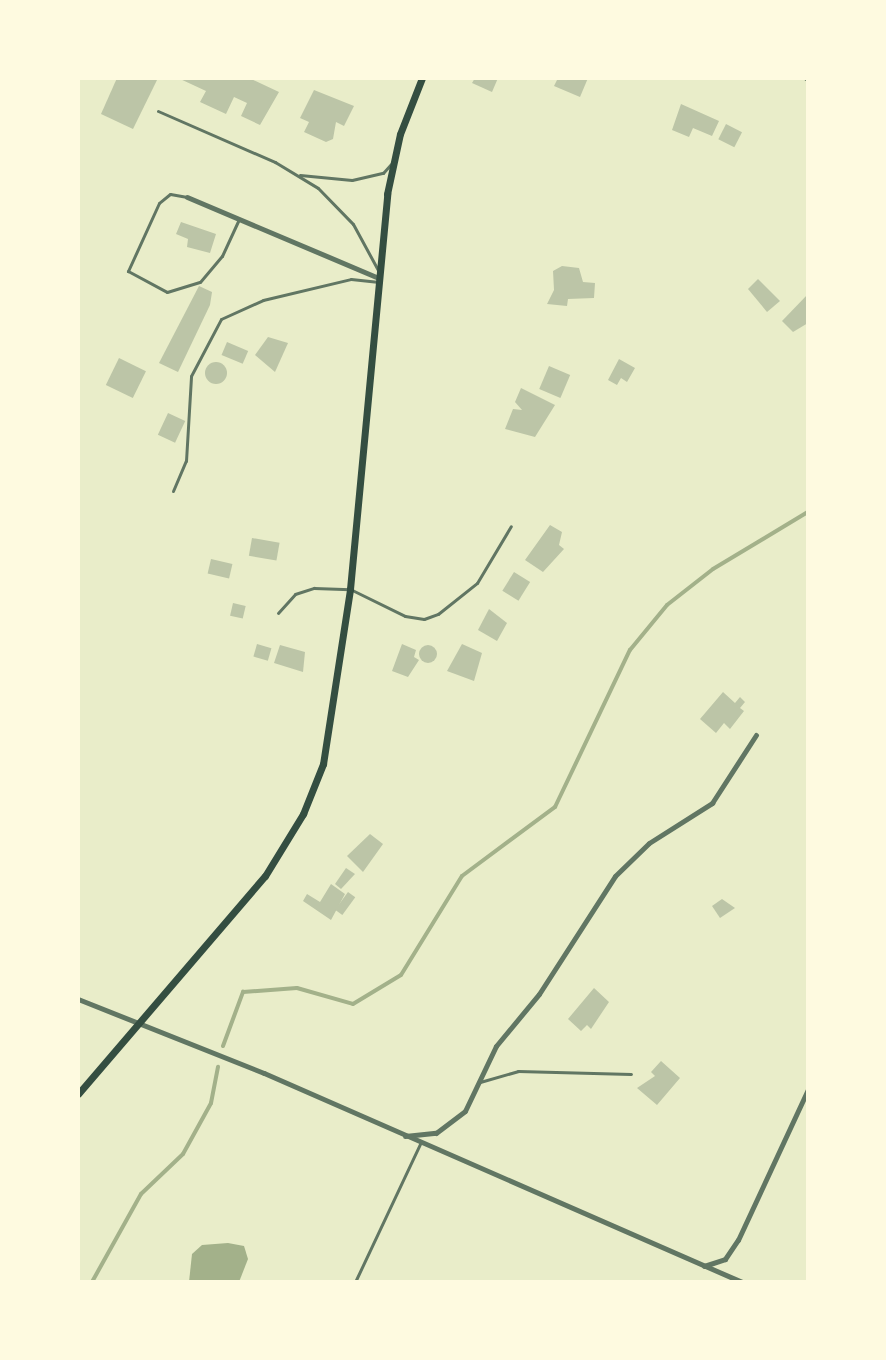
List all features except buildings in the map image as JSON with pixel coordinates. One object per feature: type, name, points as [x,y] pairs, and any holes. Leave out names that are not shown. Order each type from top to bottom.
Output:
[{"type":"main road","points":[[78,1094],[133,1025],[265,876],[303,814],[331,732],[350,589],[393,161],[422,78]]},
{"type":"street","points":[[187,197],[379,278]]},
{"type":"street","points":[[400,1135],[436,1133],[457,1121],[480,1082],[496,1046],[539,994],[615,876],[649,843],[712,803],[756,735]]},
{"type":"street","points":[[78,999],[133,1025],[264,1073],[738,1281]]},
{"type":"street","points":[[703,1267],[725,1259],[738,1240],[808,1089]]},
{"type":"lane","points":[[158,111],[297,174],[353,224],[379,278],[351,279],[263,300],[221,319],[191,376],[186,461],[173,491]]},
{"type":"lane","points":[[297,174],[352,180],[383,173],[393,161]]},
{"type":"lane","points":[[187,197],[170,194],[159,203],[128,271],[167,292],[200,282],[222,256],[239,219]]},
{"type":"lane","points":[[278,613],[304,590],[350,589],[405,616],[424,619],[438,614],[477,583],[511,526]]},
{"type":"lane","points":[[480,1082],[518,1071],[631,1074]]},
{"type":"lane","points":[[355,1282],[420,1144]]},
{"type":"shaded area","points":[[228,1243],[244,1246],[248,1259],[239,1282],[189,1282],[192,1254],[202,1245]]},
{"type":"waterway","points":[[223,1046],[243,992],[297,988],[353,1004],[401,975],[462,876],[555,807],[630,650],[667,605],[713,569],[808,512]]},
{"type":"waterway","points":[[92,1282],[141,1194],[183,1154],[211,1103],[218,1067]]}]
